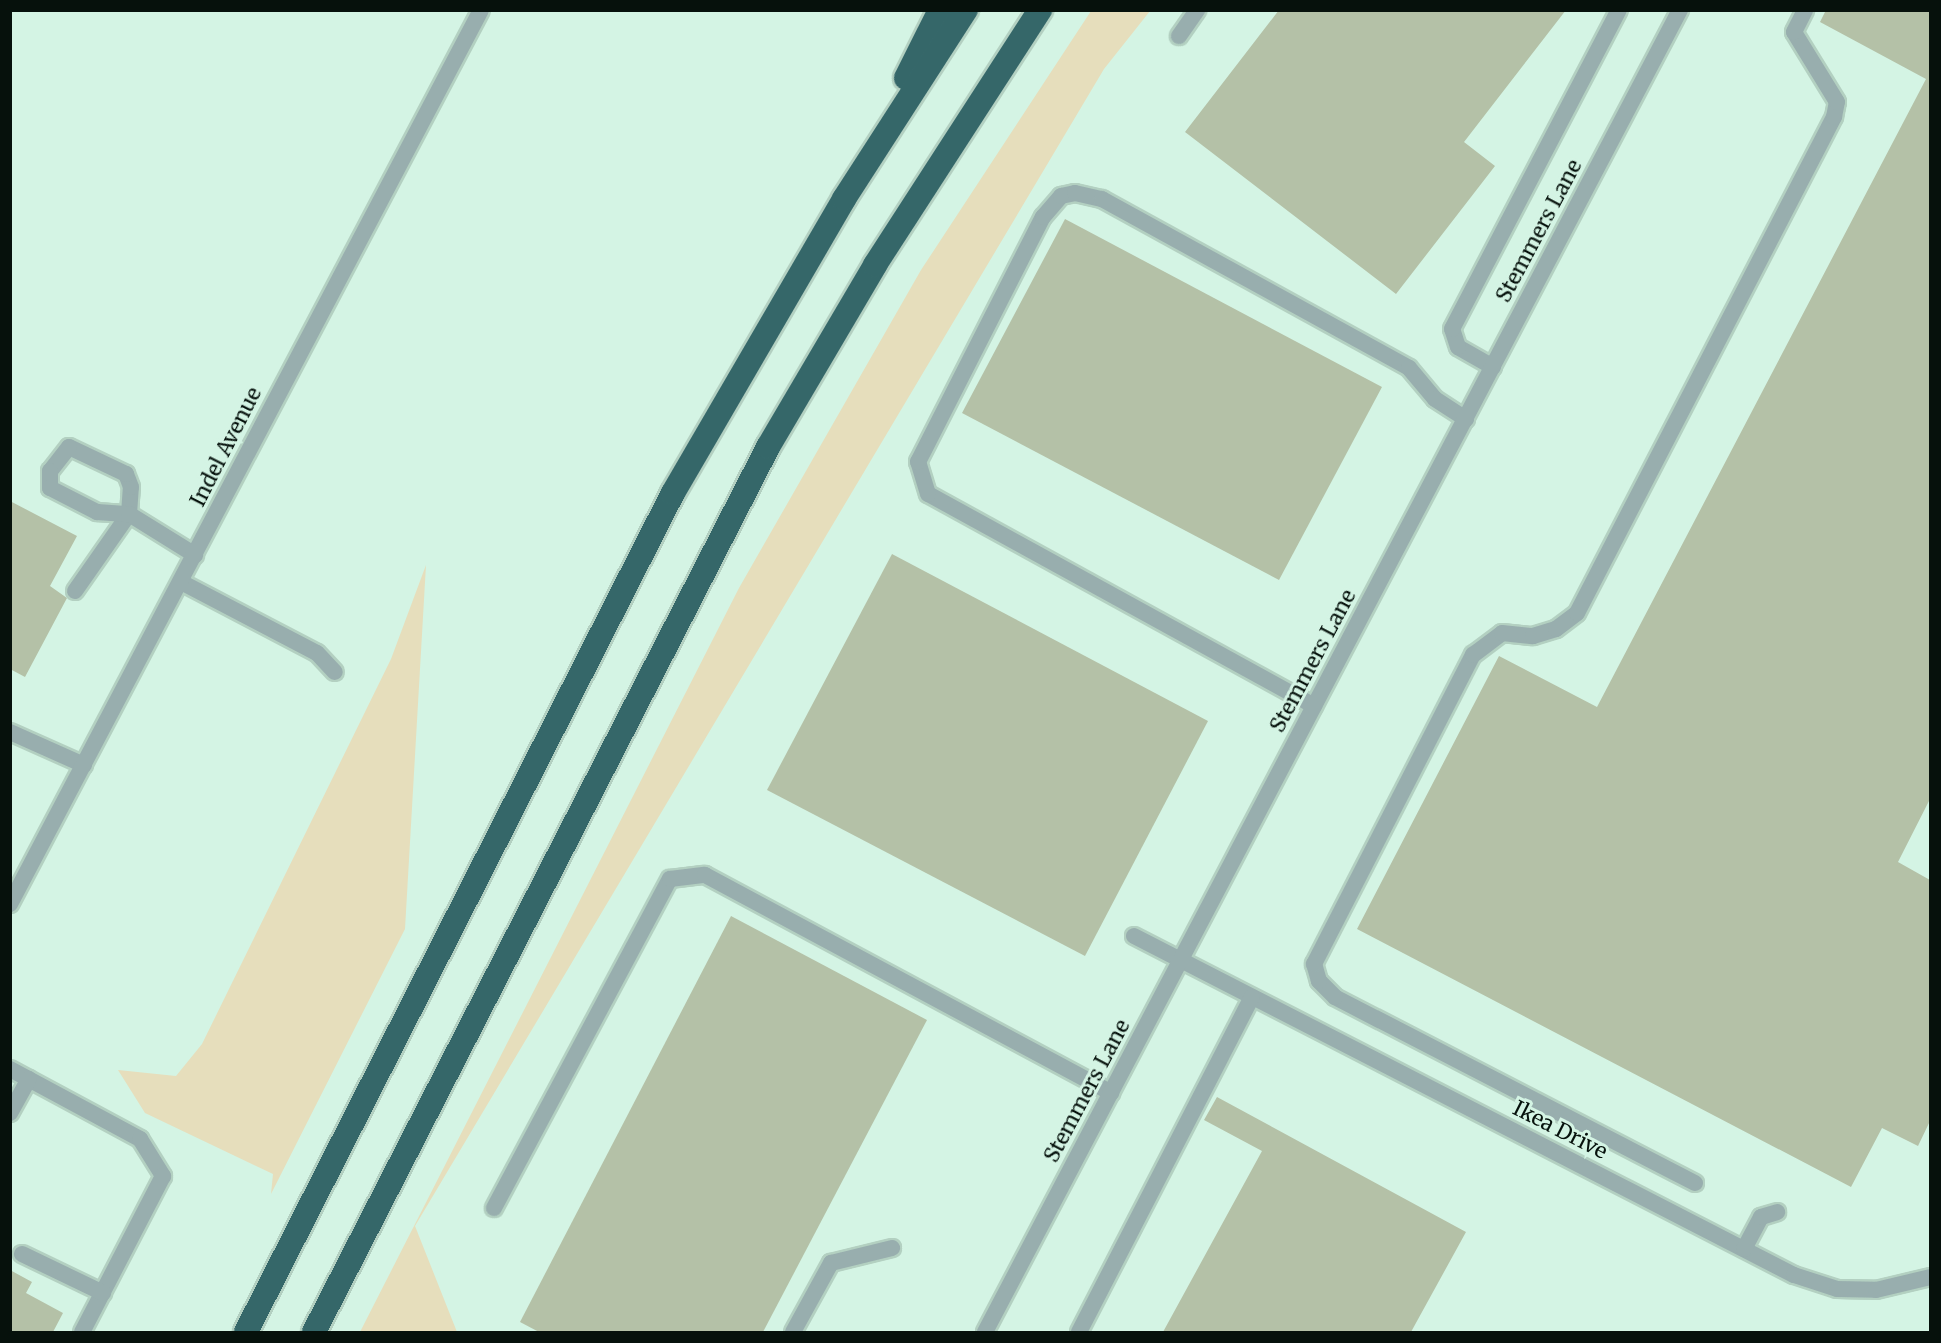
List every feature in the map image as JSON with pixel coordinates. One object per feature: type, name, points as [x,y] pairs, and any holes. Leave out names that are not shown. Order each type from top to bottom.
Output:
[{"type":"highway","points":[[246,1332],[641,552],[843,199],[940,10]]},
{"type":"highway","points":[[843,199],[966,10]]},
{"type":"highway","points":[[314,1332],[768,447],[875,265],[1040,10]]},
{"type":"street","name":"Indel Avenue","points":[[10,904],[481,10]]},
{"type":"street","points":[[1179,36],[1197,10]]},
{"type":"street","points":[[1493,367],[1458,347],[1452,329],[1619,10]]},
{"type":"street","name":"Stemmers Lane","points":[[985,1332],[1680,10]]},
{"type":"street","points":[[1695,1182],[1335,998],[1319,981],[1314,964],[1473,655],[1502,633],[1533,636],[1556,629],[1577,613],[1829,128],[1838,102],[1794,32],[1805,10]]},
{"type":"street","points":[[1314,706],[928,494],[918,462],[1043,217],[1061,196],[1075,193],[1102,199],[1409,368],[1435,399],[1466,419]]},
{"type":"street","points":[[75,591],[107,538],[129,514],[126,474],[80,448],[61,453],[47,480],[50,488],[97,512],[129,514],[195,555]]},
{"type":"street","points":[[181,582],[317,653],[335,672]]},
{"type":"street","points":[[10,732],[84,765]]},
{"type":"street","points":[[494,1208],[670,879],[705,875],[1111,1093]]},
{"type":"street","name":"Ikea Drive","points":[[1134,936],[1744,1249],[1837,1289],[1876,1290],[1930,1277]]},
{"type":"street","points":[[1080,1332],[1252,998]]},
{"type":"street","points":[[10,1069],[140,1139],[163,1176],[82,1332]]},
{"type":"street","points":[[10,1113],[29,1079]]},
{"type":"street","points":[[1744,1249],[1761,1217],[1777,1212]]},
{"type":"street","points":[[794,1332],[831,1263],[892,1248]]},
{"type":"street","points":[[22,1254],[103,1293]]},
{"type":"shaded area","points":[[1091,11],[1150,11],[1104,69],[415,1226],[457,1332],[360,1332],[739,588],[921,270]]},
{"type":"shaded area","points":[[426,565],[405,929],[271,1194],[273,1174],[145,1113],[118,1070],[176,1076],[202,1044],[391,659]]},
{"type":"building","points":[[1279,10],[1566,10],[1464,142],[1495,166],[1396,294],[1185,132]]},
{"type":"building","points":[[1826,10],[1930,10],[1930,799],[1898,862],[1930,880],[1930,1121],[1918,1146],[1882,1128],[1851,1187],[1357,929],[1499,656],[1597,707],[1926,79],[1820,22]]},
{"type":"building","points":[[1065,219],[1382,387],[1279,580],[962,413]]},
{"type":"building","points":[[10,501],[77,536],[50,586],[67,598],[25,677],[10,669]]},
{"type":"building","points":[[892,554],[1208,721],[1085,956],[767,790]]},
{"type":"building","points":[[731,916],[927,1020],[763,1332],[539,1332],[520,1322]]},
{"type":"building","points":[[1217,1097],[1466,1232],[1411,1332],[1163,1332],[1262,1151],[1204,1120]]},
{"type":"building","points":[[10,1270],[32,1282],[26,1293],[63,1313],[53,1332],[10,1332]]}]
